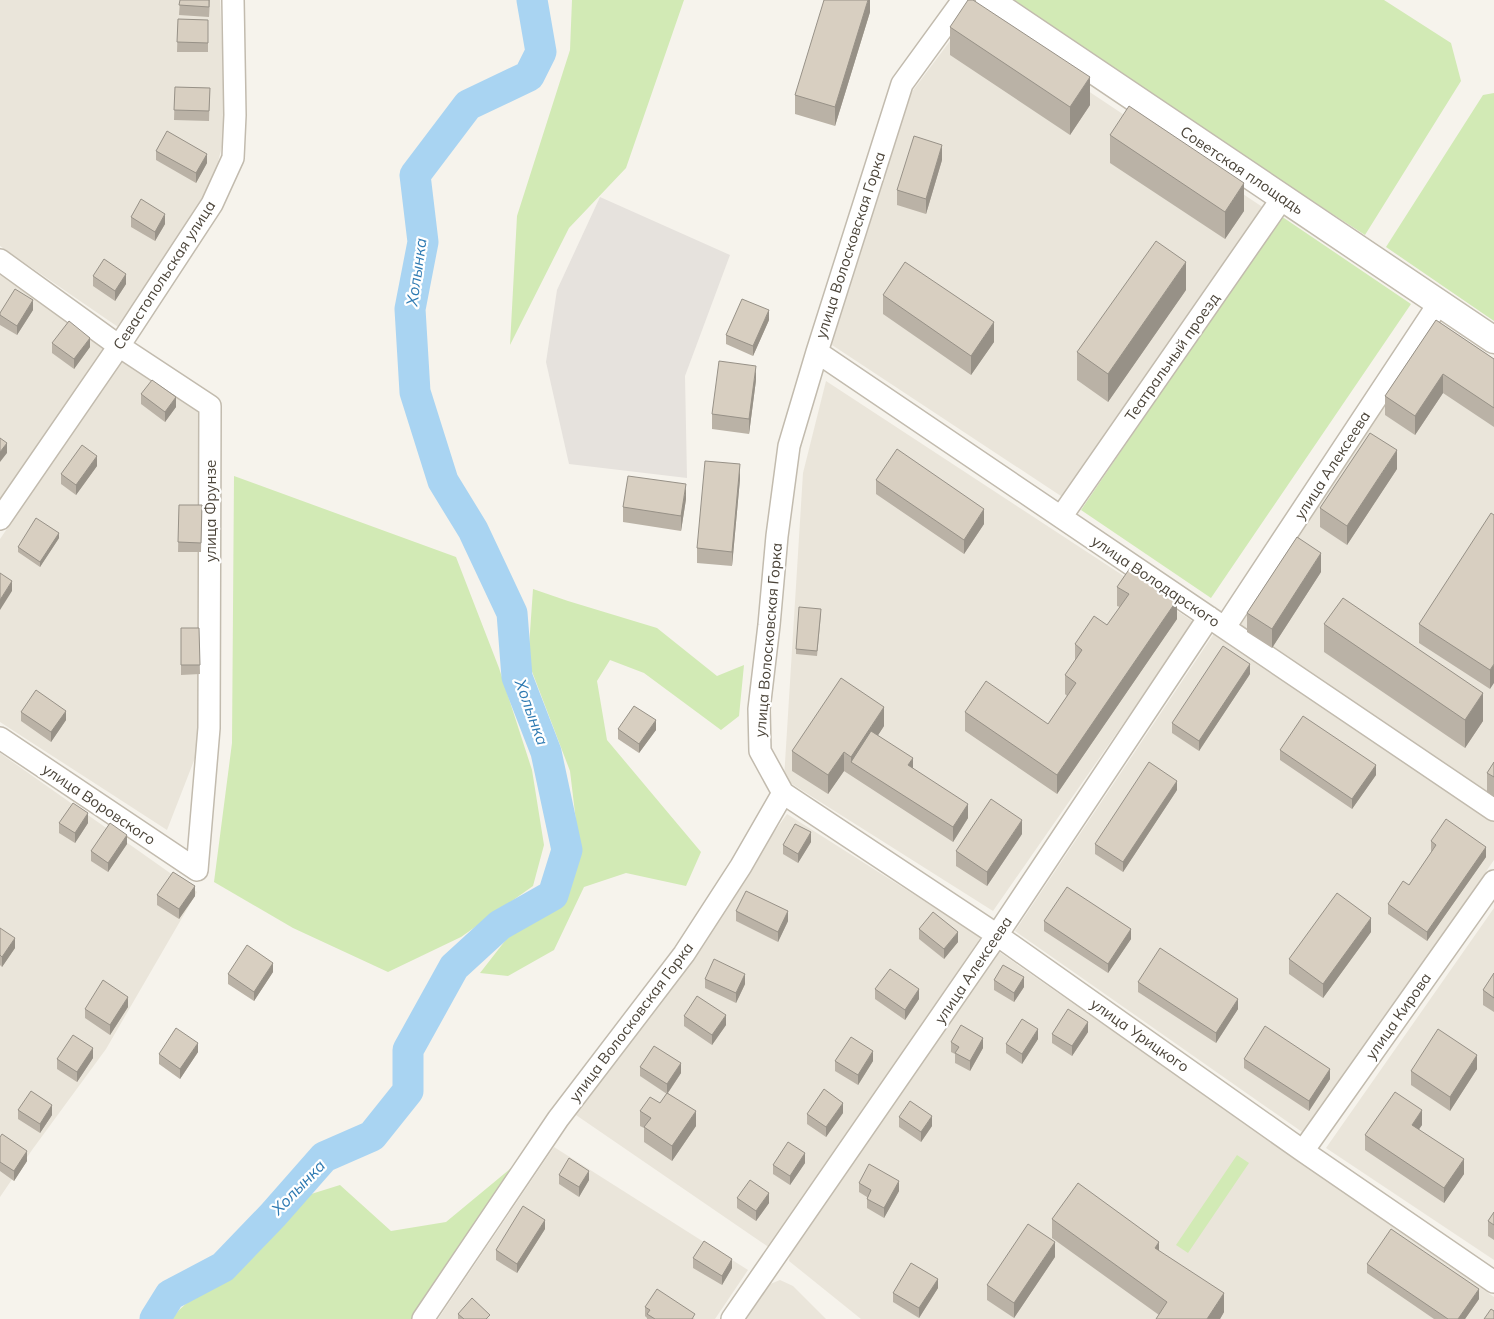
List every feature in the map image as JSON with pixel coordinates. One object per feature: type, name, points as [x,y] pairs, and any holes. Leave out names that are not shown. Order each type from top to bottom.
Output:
[{"type":"street","name":"Севастопольская улица","points":[[0,519],[119,346],[212,204],[233,158],[235,115],[233,0]]},
{"type":"street","name":"улица Волосковская Горка","points":[[423,1319],[558,1119],[684,954],[741,866],[783,793],[760,751],[759,709],[777,536],[789,446],[902,84],[963,0]]},
{"type":"street","name":"Советская площадь","points":[[989,0],[1494,340]]},
{"type":"street","name":"Театральный проезд","points":[[1061,517],[1283,197]]},
{"type":"street","name":"улица Фрунзе","points":[[0,260],[119,346],[210,406],[209,728],[197,870]]},
{"type":"street","name":"улица Алексеева","points":[[732,1319],[997,934],[1439,303]]},
{"type":"street","name":"улица Володарского","points":[[817,352],[1494,810]]},
{"type":"street","name":"улица Воровского","points":[[0,738],[197,870]]},
{"type":"street","name":"улица Урицкого","points":[[783,793],[997,934],[1303,1151],[1494,1282]]},
{"type":"street","name":"улица Кирова","points":[[1303,1151],[1494,881]]},
{"type":"shaded area","points":[[0,0],[220,0],[226,131],[211,189],[121,329],[0,246]]},
{"type":"shaded area","points":[[971,13],[1270,212],[1070,502],[829,343],[911,93]]},
{"type":"shaded area","points":[[600,197],[730,255],[685,376],[687,478],[569,464],[546,362],[557,290]]},
{"type":"shaded area","points":[[0,271],[110,349],[0,507]]},
{"type":"shaded area","points":[[1427,315],[1494,361],[1494,860],[1305,1134],[1015,931]]},
{"type":"shaded area","points":[[124,357],[201,413],[209,722],[167,830],[0,722],[0,539]]},
{"type":"shaded area","points":[[826,381],[1194,622],[993,911],[784,779],[803,473]]},
{"type":"shaded area","points":[[0,753],[197,892],[106,1049],[0,1197]]},
{"type":"shaded area","points":[[787,814],[981,937],[770,1248],[573,1113]]},
{"type":"shaded area","points":[[1494,908],[1494,1260],[1326,1148]]},
{"type":"shaded area","points":[[995,949],[1494,1297],[1494,1319],[861,1319],[789,1261],[792,1243]]},
{"type":"shaded area","points":[[554,1147],[748,1270],[715,1319],[438,1319]]},
{"type":"shaded area","points":[[780,1280],[793,1286],[826,1319],[741,1319],[763,1287]]},
{"type":"green space","points":[[572,0],[684,0],[626,168],[569,228],[510,345],[517,216],[570,50]]},
{"type":"green space","points":[[1001,0],[1384,0],[1451,43],[1461,81],[1365,235]]},
{"type":"green space","points":[[1494,93],[1494,321],[1386,247],[1483,95]]},
{"type":"green space","points":[[1281,216],[1411,304],[1211,598],[1081,510]]},
{"type":"green space","points":[[234,476],[456,557],[499,668],[532,770],[544,845],[533,886],[461,937],[388,972],[293,928],[214,882],[232,743]]},
{"type":"green space","points":[[533,589],[657,628],[717,676],[744,665],[739,716],[721,730],[644,673],[610,660],[597,681],[607,740],[701,852],[686,886],[626,873],[584,887],[554,950],[508,976],[480,973],[515,928],[567,895],[578,838],[570,771],[528,661]]},
{"type":"green space","points":[[540,1144],[421,1319],[172,1319],[179,1310],[308,1195],[340,1185],[391,1231],[446,1222]]},
{"type":"green space","points":[[1237,1155],[1249,1163],[1188,1253],[1176,1245]]},
{"type":"building","points":[[180,0],[209,0],[209,7],[179,5]]},
{"type":"building","points":[[824,0],[868,0],[835,107],[795,95]]},
{"type":"building","points":[[968,0],[973,0],[1090,77],[1070,107],[950,27]]},
{"type":"building","points":[[178,19],[208,20],[208,43],[177,42]]},
{"type":"building","points":[[175,87],[210,88],[209,111],[174,110]]},
{"type":"building","points":[[1129,106],[1244,183],[1225,212],[1110,135]]},
{"type":"building","points":[[167,131],[207,154],[196,173],[156,151]]},
{"type":"building","points":[[914,136],[942,145],[926,199],[897,190]]},
{"type":"building","points":[[141,199],[165,214],[155,232],[131,217]]},
{"type":"building","points":[[1156,241],[1186,262],[1108,374],[1077,352]]},
{"type":"building","points":[[104,259],[126,274],[115,291],[93,276]]},
{"type":"building","points":[[905,262],[994,322],[971,356],[883,295]]},
{"type":"building","points":[[15,289],[33,300],[17,326],[0,315]]},
{"type":"building","points":[[742,299],[769,310],[753,346],[726,335]]},
{"type":"building","points":[[1436,320],[1494,359],[1494,408],[1443,374],[1415,416],[1385,396]]},
{"type":"building","points":[[69,321],[90,338],[74,359],[52,343]]},
{"type":"building","points":[[719,361],[756,366],[749,419],[712,414]]},
{"type":"building","points":[[152,380],[176,397],[165,412],[141,394]]},
{"type":"building","points":[[1370,433],[1397,450],[1347,526],[1320,508]]},
{"type":"building","points":[[0,438],[7,443],[0,452]]},
{"type":"building","points":[[82,445],[97,456],[76,485],[61,474]]},
{"type":"building","points":[[897,449],[984,509],[964,540],[876,480]]},
{"type":"building","points":[[705,461],[740,464],[732,552],[697,548]]},
{"type":"building","points":[[628,476],[686,484],[681,516],[623,507]]},
{"type":"building","points":[[179,505],[202,505],[201,543],[178,542]]},
{"type":"building","points":[[1491,513],[1494,515],[1494,664],[1490,670],[1419,624]]},
{"type":"building","points":[[36,518],[59,533],[40,562],[18,547]]},
{"type":"building","points":[[1297,537],[1321,553],[1272,629],[1247,613]]},
{"type":"building","points":[[1130,568],[1177,600],[1057,775],[965,712],[986,681],[1048,724],[1076,683],[1065,675],[1082,650],[1075,644],[1094,616],[1107,625],[1129,594],[1117,587]]},
{"type":"building","points":[[0,573],[12,581],[0,600]]},
{"type":"building","points":[[1343,598],[1483,693],[1465,720],[1324,624]]},
{"type":"building","points":[[799,607],[821,609],[817,651],[796,649]]},
{"type":"building","points":[[181,628],[199,628],[200,665],[181,665]]},
{"type":"building","points":[[1223,646],[1250,664],[1199,741],[1172,723]]},
{"type":"building","points":[[841,678],[884,707],[851,757],[844,752],[828,775],[792,751]]},
{"type":"building","points":[[36,690],[66,711],[51,732],[21,712]]},
{"type":"building","points":[[634,706],[656,720],[639,744],[618,729]]},
{"type":"building","points":[[1303,716],[1376,765],[1352,799],[1280,750]]},
{"type":"building","points":[[871,731],[913,758],[908,765],[968,804],[953,827],[851,762]]},
{"type":"building","points":[[1149,762],[1177,781],[1123,862],[1095,844]]},
{"type":"building","points":[[1494,762],[1494,777],[1487,773]]},
{"type":"building","points":[[991,799],[1022,820],[987,872],[956,851]]},
{"type":"building","points":[[73,803],[88,813],[75,833],[59,823]]},
{"type":"building","points":[[1446,819],[1486,847],[1427,932],[1388,904],[1403,881],[1409,885],[1436,845],[1431,841]]},
{"type":"building","points":[[110,823],[127,835],[108,863],[91,851]]},
{"type":"building","points":[[795,824],[811,832],[798,854],[783,845]]},
{"type":"building","points":[[173,872],[195,886],[179,909],[157,895]]},
{"type":"building","points":[[1067,887],[1131,929],[1108,964],[1044,921]]},
{"type":"building","points":[[746,891],[788,911],[778,932],[736,911]]},
{"type":"building","points":[[1337,893],[1371,918],[1323,984],[1289,959]]},
{"type":"building","points":[[933,912],[958,932],[944,949],[919,929]]},
{"type":"building","points":[[0,928],[15,938],[2,957],[0,955]]},
{"type":"building","points":[[247,945],[273,963],[254,992],[228,974]]},
{"type":"building","points":[[1160,948],[1238,999],[1216,1033],[1138,982]]},
{"type":"building","points":[[714,959],[745,974],[736,993],[705,979]]},
{"type":"building","points":[[1003,965],[1024,977],[1014,993],[994,980]]},
{"type":"building","points":[[890,969],[919,989],[905,1010],[875,989]]},
{"type":"building","points":[[1494,973],[1494,998],[1483,990]]},
{"type":"building","points":[[103,980],[128,997],[110,1025],[85,1009]]},
{"type":"building","points":[[697,996],[726,1015],[712,1035],[684,1016]]},
{"type":"building","points":[[1068,1009],[1088,1022],[1072,1046],[1052,1034]]},
{"type":"building","points":[[1022,1019],[1038,1029],[1022,1054],[1006,1044]]},
{"type":"building","points":[[961,1025],[983,1038],[970,1061],[955,1053],[959,1047],[951,1042]]},
{"type":"building","points":[[1265,1026],[1330,1069],[1309,1101],[1244,1059]]},
{"type":"building","points":[[176,1028],[198,1043],[180,1069],[159,1054]]},
{"type":"building","points":[[1438,1029],[1477,1055],[1450,1097],[1411,1071]]},
{"type":"building","points":[[73,1035],[93,1048],[77,1072],[57,1059]]},
{"type":"building","points":[[851,1037],[873,1051],[858,1075],[835,1061]]},
{"type":"building","points":[[654,1046],[681,1063],[667,1084],[640,1067]]},
{"type":"building","points":[[824,1089],[843,1103],[826,1127],[807,1114]]},
{"type":"building","points":[[31,1091],[52,1105],[40,1124],[18,1110]]},
{"type":"building","points":[[1395,1092],[1422,1110],[1412,1125],[1464,1159],[1444,1188],[1365,1135]]},
{"type":"building","points":[[667,1093],[696,1111],[672,1146],[644,1127],[651,1118],[640,1111],[650,1097],[660,1103]]},
{"type":"building","points":[[910,1101],[932,1116],[921,1132],[899,1117]]},
{"type":"building","points":[[2,1134],[27,1151],[14,1171],[0,1162],[0,1137]]},
{"type":"building","points":[[788,1142],[805,1153],[790,1176],[773,1165]]},
{"type":"building","points":[[569,1158],[589,1171],[579,1187],[559,1175]]},
{"type":"building","points":[[869,1164],[899,1181],[884,1208],[867,1199],[871,1190],[859,1183]]},
{"type":"building","points":[[750,1180],[769,1193],[756,1211],[737,1198]]},
{"type":"building","points":[[1078,1183],[1159,1242],[1155,1248],[1224,1293],[1207,1319],[1156,1319],[1167,1302],[1052,1219]]},
{"type":"building","points":[[523,1206],[545,1220],[517,1264],[496,1250]]},
{"type":"building","points":[[1494,1212],[1494,1225],[1488,1221]]},
{"type":"building","points":[[1028,1224],[1055,1242],[1014,1303],[987,1285]]},
{"type":"building","points":[[1391,1229],[1479,1289],[1458,1319],[1448,1319],[1367,1264]]},
{"type":"building","points":[[704,1241],[732,1259],[722,1276],[693,1258]]},
{"type":"building","points":[[911,1263],[938,1279],[919,1308],[893,1293]]},
{"type":"building","points":[[657,1289],[695,1314],[692,1319],[655,1319],[647,1314],[650,1310],[645,1307]]},
{"type":"building","points":[[472,1298],[490,1315],[486,1319],[464,1319],[458,1314]]},
{"type":"building","points":[[1491,1309],[1494,1311],[1494,1319],[1484,1319]]},
{"type":"waterway","name":"Холынка","points":[[155,1319],[170,1295],[223,1267],[273,1215],[324,1157],[372,1136],[408,1091],[408,1050],[454,967],[500,925],[553,895],[567,850],[546,752],[517,677],[512,613],[473,530],[443,481],[415,392],[410,309],[423,242],[415,175],[468,105],[529,76],[541,52],[532,0]]}]
